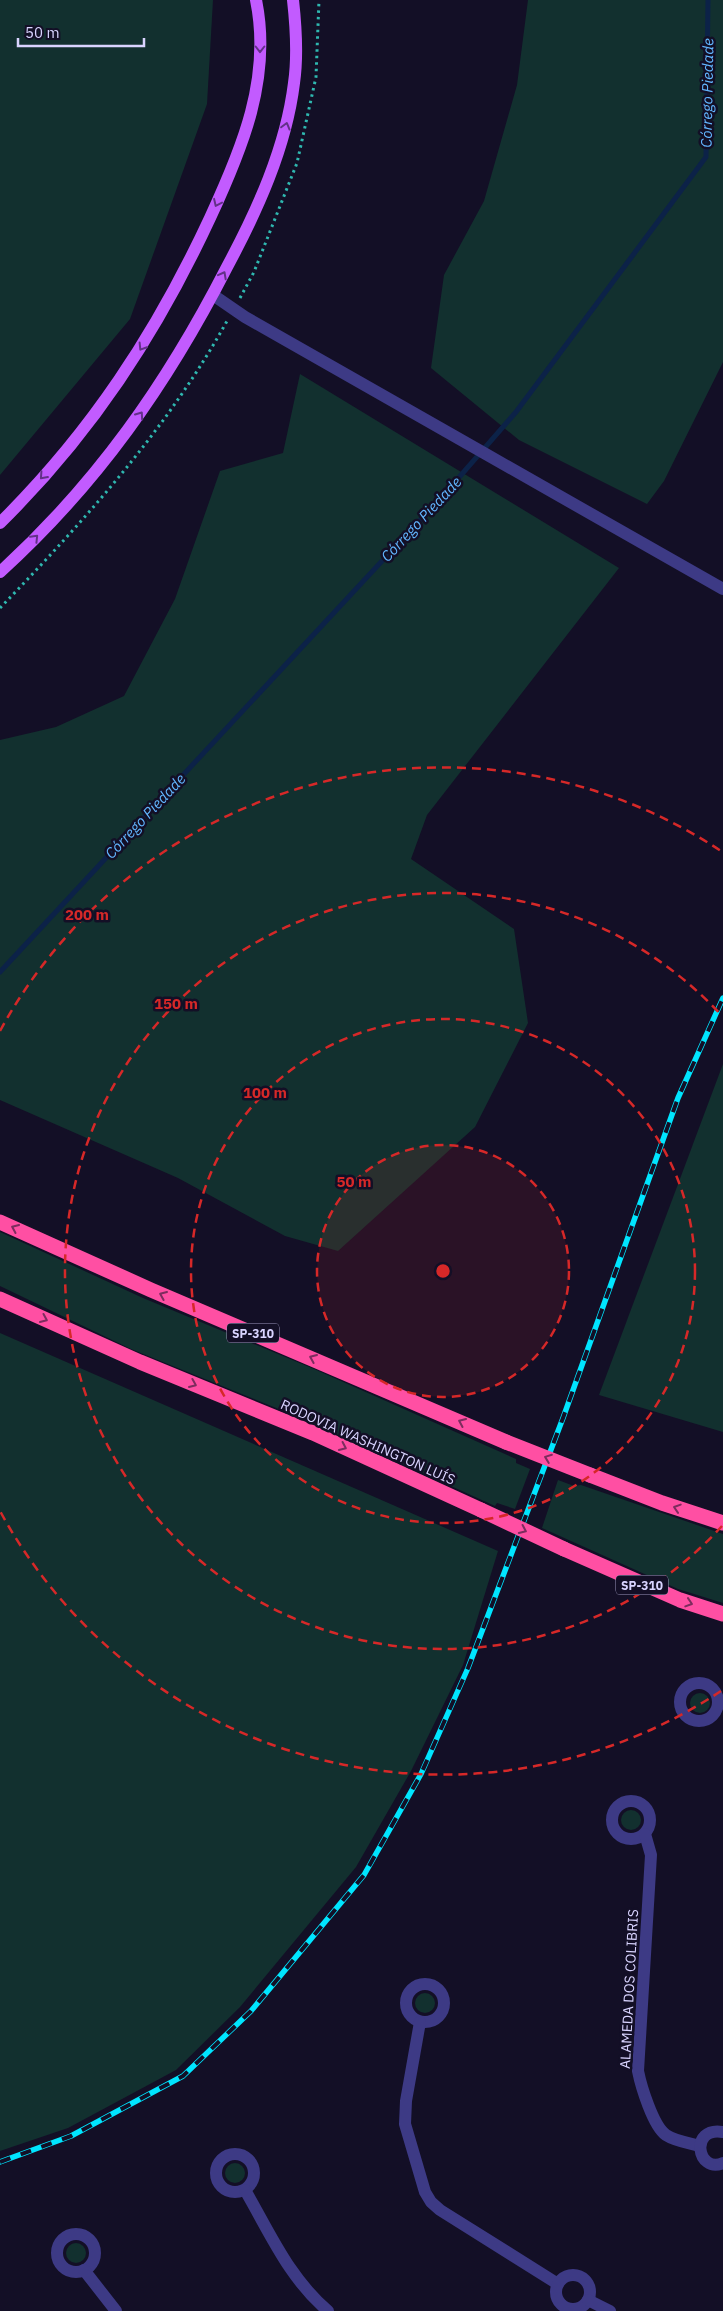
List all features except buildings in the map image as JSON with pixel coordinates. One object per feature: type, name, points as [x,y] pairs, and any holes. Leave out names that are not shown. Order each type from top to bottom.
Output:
[{"type":"highway","name":"SP-310","points":[[0,1222],[151,1290],[506,1442],[662,1503],[723,1523]]},
{"type":"highway","name":"RODOVIA WASHINGTON LUÍS","points":[[0,1299],[140,1362],[313,1433],[564,1549],[680,1600],[723,1614]]},
{"type":"main road","points":[[0,523],[65,451],[115,389],[182,279],[233,168],[251,120],[257,92],[261,50],[256,0]]},
{"type":"main road","points":[[0,572],[72,500],[115,449],[154,394],[213,295],[247,230],[286,126],[294,83],[296,45],[293,0]]},
{"type":"street","points":[[213,295],[245,317],[459,438],[509,469],[723,589]]},
{"type":"street","name":"ALAMEDA DOS COLIBRIS","points":[[645,1834],[651,1855],[638,2071],[644,2093],[661,2131],[671,2138],[700,2146]]},
{"type":"street","points":[[420,2022],[404,2112],[407,2135],[428,2197],[440,2210],[558,2284]]},
{"type":"street","points":[[723,2132],[714,2131],[708,2134],[702,2139],[700,2146],[701,2154],[705,2160],[711,2164],[723,2163]]},
{"type":"street","points":[[244,2190],[293,2274],[303,2288],[328,2311]]},
{"type":"street","points":[[84,2270],[116,2311]]},
{"type":"street","points":[[570,2275],[584,2279],[590,2293],[588,2300],[576,2309],[562,2305],[556,2291],[558,2284],[570,2275]]},
{"type":"street","points":[[588,2300],[610,2311]]},
{"type":"green space","points":[[0,0],[213,0],[207,104],[130,319],[0,475]]},
{"type":"green space","points":[[528,0],[723,0],[723,362],[664,481],[647,504],[519,440],[431,368],[444,275],[484,201],[517,85]]},
{"type":"green space","points":[[300,374],[619,568],[427,815],[411,859],[514,929],[528,1023],[475,1127],[338,1251],[285,1236],[178,1178],[0,1100],[0,740],[56,727],[124,696],[175,599],[220,471],[283,453]]},
{"type":"green space","points":[[723,1064],[723,1432],[599,1395]]},
{"type":"green space","points":[[0,1232],[143,1298],[314,1369],[516,1459],[516,1463],[530,1469],[515,1509],[497,1503],[495,1506],[301,1418],[131,1349],[0,1286]]},
{"type":"green space","points":[[0,1333],[498,1551],[463,1665],[411,1771],[356,1867],[240,2007],[176,2070],[68,2128],[0,2151]]},
{"type":"green space","points":[[558,1480],[574,1486],[581,1485],[723,1534],[723,1603],[678,1589],[542,1528]]},
{"type":"green space","points":[[696,1693],[704,1693],[710,1699],[710,1707],[704,1713],[696,1713],[690,1707],[690,1699]]},
{"type":"green space","points":[[627,1810],[635,1810],[641,1816],[641,1824],[635,1830],[627,1830],[621,1824],[621,1816]]},
{"type":"green space","points":[[421,1993],[429,1993],[435,1999],[435,2007],[429,2013],[421,2013],[415,2007],[415,1999]]},
{"type":"green space","points":[[231,2163],[239,2163],[245,2169],[245,2177],[239,2183],[231,2183],[225,2177],[225,2169]]},
{"type":"green space","points":[[72,2243],[80,2243],[86,2249],[86,2257],[80,2263],[72,2263],[66,2257],[66,2249]]},
{"type":"waterway","name":"Córrego Piedade","points":[[0,972],[448,490],[516,412],[706,157],[708,0]]},
{"type":"railway","points":[[0,2162],[71,2136],[183,2076],[251,2011],[364,1875],[421,1774],[468,1668],[563,1418],[678,1098],[723,998]]}]
